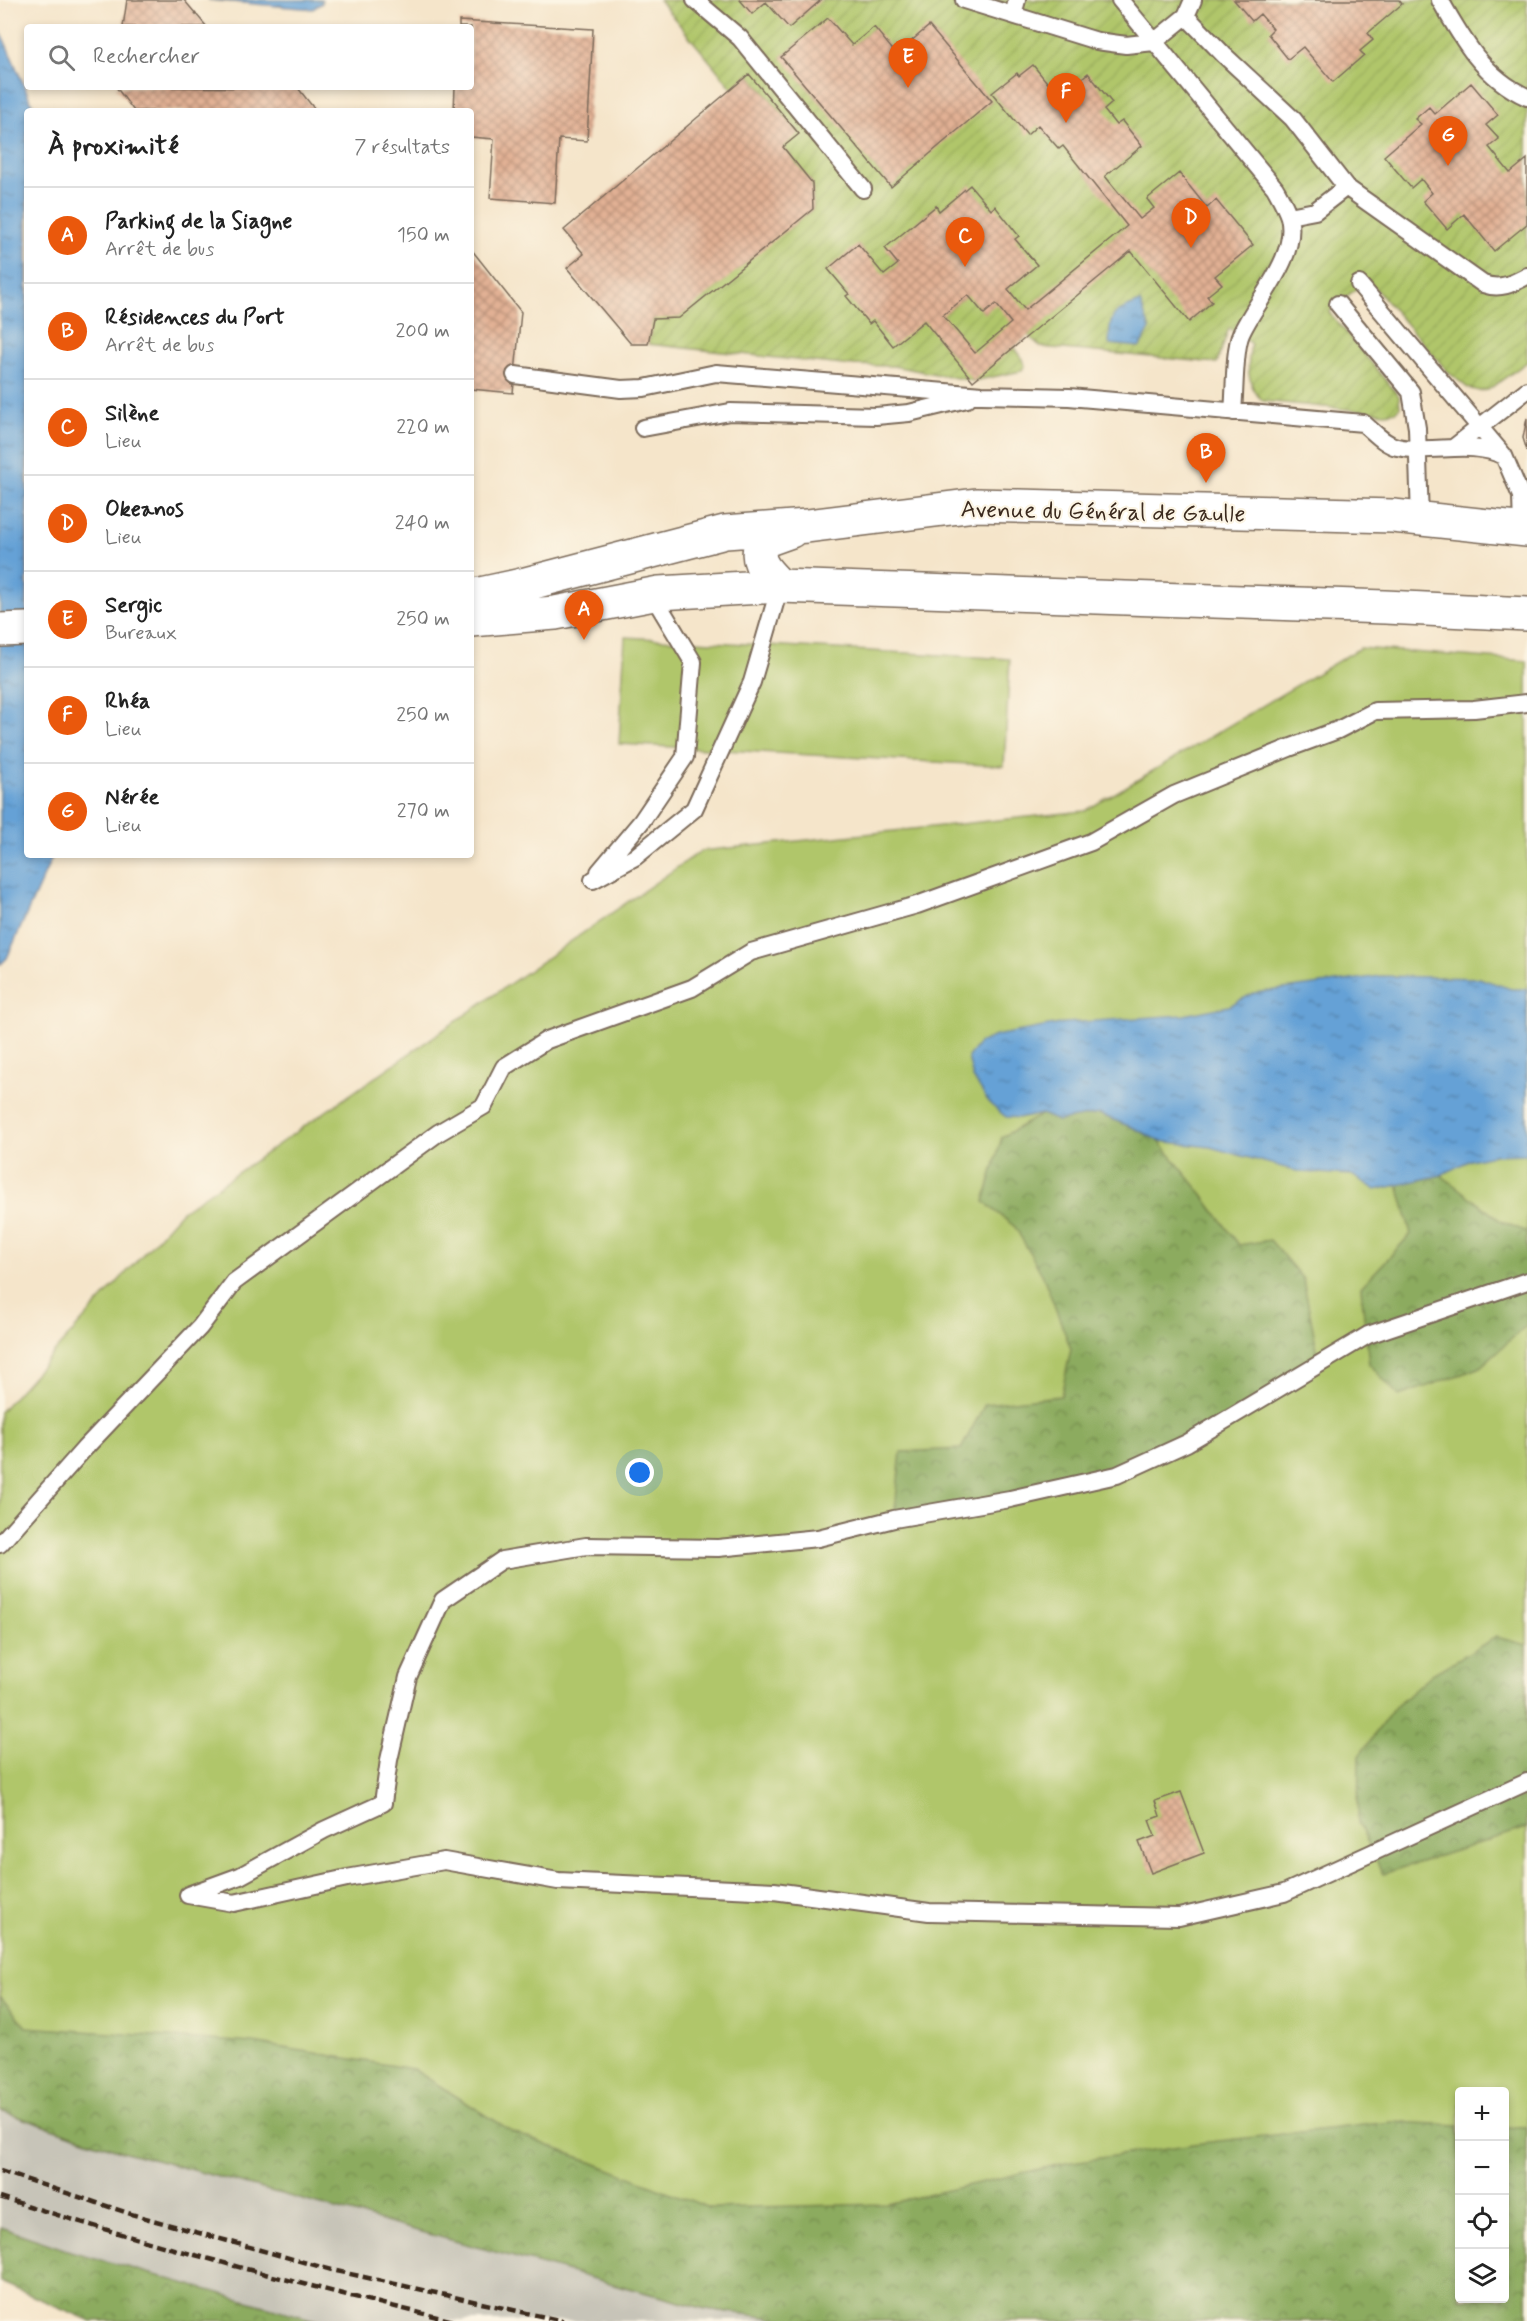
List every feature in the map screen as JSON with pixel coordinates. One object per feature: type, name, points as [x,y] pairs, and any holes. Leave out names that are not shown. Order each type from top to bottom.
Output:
[{"type":"main road","name":"Avenue du Général de Gaulle","points":[[474,595],[725,532],[807,526],[976,505],[1393,516],[1526,539]]},
{"type":"main road","points":[[780,586],[761,565],[758,550],[763,540],[807,526]]},
{"type":"main road","points":[[474,620],[555,613],[652,594],[780,586],[1373,606],[1525,607]]},
{"type":"main road","points":[[0,630],[24,629]]},
{"type":"lane","points":[[695,0],[740,38],[863,189]]},
{"type":"lane","points":[[964,0],[1015,8],[1096,41],[1126,45],[1154,42],[1186,16],[1193,0]]},
{"type":"lane","points":[[1120,0],[1275,188],[1288,216],[1291,230],[1289,245],[1281,265],[1239,336],[1233,412]]},
{"type":"lane","points":[[1440,0],[1464,43],[1475,57],[1499,79],[1527,97]]},
{"type":"lane","points":[[1186,16],[1224,55],[1293,118],[1346,187],[1483,284],[1493,287],[1503,286],[1527,276]]},
{"type":"lane","points":[[1288,216],[1315,211],[1346,187]]},
{"type":"lane","points":[[1359,284],[1504,456],[1521,496],[1526,539]]},
{"type":"lane","points":[[1338,304],[1411,392],[1415,404],[1420,519]]},
{"type":"lane","points":[[515,375],[621,389],[644,388],[716,374],[982,395],[1069,397],[1363,423],[1385,442],[1397,447],[1490,449],[1504,456]]},
{"type":"lane","points":[[1453,447],[1527,390]]},
{"type":"lane","points":[[643,428],[730,412],[887,415],[909,413],[982,395]]},
{"type":"lane","points":[[652,594],[693,662],[685,757],[641,822],[593,880],[635,857],[694,809],[752,682],[780,586]]},
{"type":"lane","points":[[0,1544],[84,1449],[200,1327],[234,1282],[438,1133],[484,1106],[504,1067],[548,1040],[693,988],[751,952],[917,905],[1091,842],[1174,795],[1338,730],[1375,711],[1474,709],[1527,703]]},
{"type":"lane","points":[[1527,1281],[1368,1335],[1187,1443],[1117,1474],[1010,1499],[894,1519],[818,1538],[717,1548],[586,1546],[502,1560],[443,1600],[408,1677],[389,1761],[384,1803],[324,1830],[240,1876],[188,1895],[234,1903],[347,1878],[444,1861],[558,1881],[774,1891],[929,1912],[1179,1917],[1284,1893],[1527,1782]]},
{"type":"shaded area","points":[[0,2111],[115,2149],[706,2309],[795,2321],[318,2321],[70,2251],[0,2227]]},
{"type":"green space","points":[[659,0],[1527,0],[1527,362],[1488,390],[1479,391],[1468,388],[1448,372],[1367,279],[1329,312],[1399,396],[1400,407],[1396,411],[1386,413],[1263,401],[1253,389],[1249,375],[1251,344],[1229,328],[1217,363],[1041,347],[1028,335],[1014,347],[1023,359],[1025,366],[1021,371],[973,381],[893,366],[843,365],[648,344],[653,319],[755,254],[813,209],[812,183],[783,147],[799,133],[749,74],[732,88]]},
{"type":"green space","points":[[625,637],[1010,659],[1004,766],[619,744]]},
{"type":"green space","points":[[1360,648],[1527,661],[1527,2321],[795,2321],[706,2309],[115,2149],[0,2111],[0,1412],[181,1212],[701,851],[1085,811]]},
{"type":"green space","points":[[1042,1114],[1058,1121],[1099,1114],[1159,1141],[1239,1245],[1270,1240],[1303,1279],[1320,1364],[1117,1475],[894,1519],[901,1452],[961,1449],[985,1404],[1061,1396],[1071,1349],[1043,1276],[1015,1227],[984,1202],[1002,1137]]},
{"type":"green space","points":[[1441,1175],[1501,1221],[1527,1232],[1527,1325],[1479,1368],[1399,1396],[1369,1364],[1361,1287],[1411,1234],[1398,1184]]},
{"type":"green space","points":[[1496,1637],[1527,1645],[1527,1828],[1383,1874],[1358,1822],[1359,1756],[1394,1708],[1432,1674]]},
{"type":"green space","points":[[0,1996],[26,2027],[253,2043],[413,2069],[513,2132],[710,2208],[887,2204],[1066,2163],[1201,2143],[1391,2122],[1455,2125],[1455,2303],[1509,2303],[1509,2127],[1527,2128],[1527,2321],[795,2321],[706,2309],[115,2149],[0,2111]]},
{"type":"green space","points":[[0,2227],[70,2251],[318,2321],[91,2321],[0,2282]]},
{"type":"water","points":[[208,0],[322,0],[322,3],[313,9]]},
{"type":"water","points":[[0,30],[34,108],[24,108],[24,858],[52,858],[7,958],[0,965]]},
{"type":"water","points":[[1140,302],[1150,329],[1140,347],[1109,344],[1110,325],[1114,315]]},
{"type":"water","points":[[1381,976],[1479,978],[1511,989],[1527,989],[1527,1154],[1493,1155],[1470,1160],[1441,1175],[1376,1190],[1352,1175],[1300,1172],[1210,1147],[1159,1141],[1099,1114],[1058,1121],[1042,1114],[1023,1118],[1006,1117],[990,1104],[973,1078],[968,1057],[979,1043],[995,1036],[1065,1023],[1184,1015],[1229,1006],[1254,993]]},
{"type":"building","points":[[127,0],[184,0],[204,24],[123,24]]},
{"type":"building","points":[[740,0],[821,0],[789,28],[766,2],[752,14]]},
{"type":"building","points":[[1234,0],[1399,0],[1402,4],[1368,33],[1373,40],[1360,51],[1364,55],[1333,82],[1303,47],[1288,59],[1268,34],[1273,29],[1260,14],[1252,21]]},
{"type":"building","points":[[828,18],[852,45],[874,27],[896,54],[929,26],[992,101],[891,187],[781,57]]},
{"type":"building","points":[[459,21],[593,29],[587,141],[559,139],[555,203],[490,198],[494,139],[474,137],[474,108],[454,108],[455,90],[474,90],[474,24],[459,24]]},
{"type":"building","points":[[1033,65],[1059,97],[1088,73],[1112,103],[1104,110],[1116,125],[1122,121],[1142,146],[1105,176],[1140,219],[1154,208],[1147,199],[1179,173],[1207,208],[1216,200],[1253,245],[1215,276],[1222,284],[1207,296],[1212,302],[1189,322],[1131,251],[973,381],[924,321],[893,346],[873,321],[869,324],[846,296],[849,294],[828,269],[858,244],[884,275],[898,264],[885,248],[936,206],[939,211],[970,185],[991,210],[995,206],[1019,236],[1015,239],[1037,265],[1008,289],[1025,310],[1127,226],[1063,146],[1059,149],[1038,125],[1027,135],[992,93],[1017,73],[1019,76]],"holes":[[[968,295],[984,314],[996,304],[1011,323],[975,353],[943,315]]]},
{"type":"building","points":[[749,74],[799,134],[783,147],[812,183],[813,209],[679,318],[653,319],[648,344],[631,344],[567,268],[584,254],[564,230]]},
{"type":"building","points":[[1471,83],[1498,115],[1486,125],[1499,139],[1489,147],[1510,173],[1527,159],[1527,224],[1494,251],[1464,214],[1447,229],[1423,201],[1432,193],[1421,179],[1411,188],[1384,156],[1421,124],[1415,119],[1429,107],[1435,114]]},
{"type":"building","points":[[118,90],[300,90],[314,108],[132,108]]},
{"type":"building","points":[[474,253],[521,312],[513,393],[474,389]]},
{"type":"building","points":[[1527,418],[1527,451],[1523,438]]},
{"type":"building","points":[[1181,1792],[1204,1853],[1151,1873],[1139,1842],[1155,1836],[1149,1820],[1160,1816],[1155,1801]]},
{"type":"railway","points":[[0,2171],[131,2214],[332,2270],[563,2321]]},
{"type":"railway","points":[[0,2197],[226,2264],[454,2321]]},
{"type":"place","name":"Sergic","points":[[908,88]]},
{"type":"place","name":"Rhéa","points":[[1066,123]]},
{"type":"place","name":"Nérée","points":[[1448,166]]},
{"type":"place","name":"Okeanos","points":[[1191,248]]},
{"type":"place","name":"Silène","points":[[965,267]]},
{"type":"place","name":"Résidences du Port","points":[[1206,483]]},
{"type":"place","name":"Parking de la Siagne","points":[[584,640]]}]
